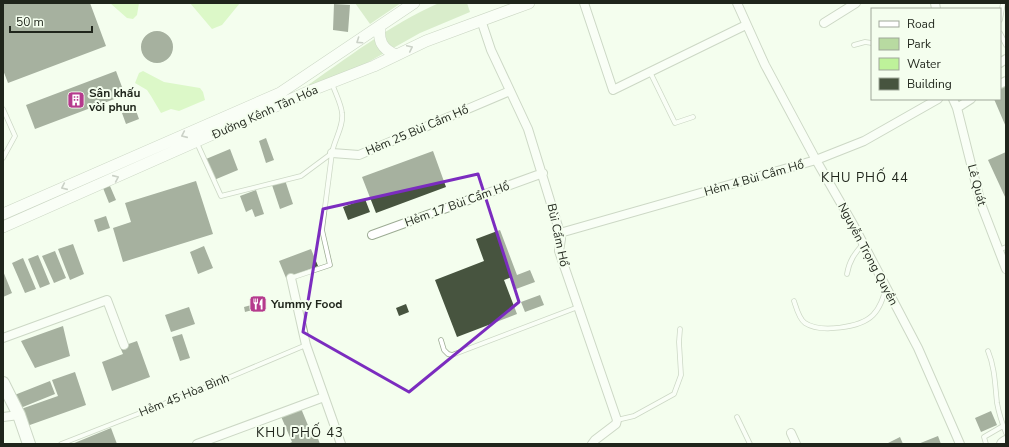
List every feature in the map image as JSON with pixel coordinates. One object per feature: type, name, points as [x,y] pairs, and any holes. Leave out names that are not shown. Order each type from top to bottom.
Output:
[{"type":"main road","points":[[3,383],[19,415],[29,444]]},
{"type":"street","name":"Đường Kênh Tân Hóa","points":[[3,214],[280,93],[414,3]]},
{"type":"street","name":"Đường Kênh Tân Hóa","points":[[3,227],[426,41],[529,3]]},
{"type":"street","points":[[584,3],[613,90],[746,25]]},
{"type":"street","name":"Nguyễn Trọng Quyền","points":[[737,3],[746,25],[816,160],[863,244],[918,348],[960,444]]},
{"type":"street","points":[[824,23],[856,3]]},
{"type":"street","name":"Bùi Cẩm Hổ","points":[[481,20],[491,50],[528,129],[543,173],[560,233],[561,239],[559,251],[617,420]]},
{"type":"street","points":[[380,26],[380,41],[382,47],[396,55]]},
{"type":"street","name":"Hẻm 25 Bùi Cầm Hổ","points":[[332,153],[359,155],[510,91]]},
{"type":"street","name":"Hẻm 4 Bùi Cầm Hổ","points":[[560,233],[816,160],[864,141],[936,100]]},
{"type":"street","name":"Lê Quát","points":[[953,100],[957,108],[981,204],[1002,249],[1006,269]]},
{"type":"street","points":[[957,108],[970,100]]},
{"type":"street","name":"Hẻm 17 Bùi Cẩm Hổ","points":[[372,235],[543,173]]},
{"type":"street","points":[[291,278],[306,345],[341,444]]},
{"type":"street","points":[[3,338],[107,300],[124,345]]},
{"type":"street","points":[[197,444],[324,397]]},
{"type":"street","points":[[3,417],[19,415]]},
{"type":"street","points":[[592,444],[616,424],[617,420]]},
{"type":"street","points":[[791,433],[796,444]]},
{"type":"lane","points":[[1001,14],[1003,3]]},
{"type":"lane","points":[[1001,35],[1006,45]]},
{"type":"lane","points":[[854,45],[871,42]]},
{"type":"lane","points":[[650,72],[675,123],[693,116]]},
{"type":"lane","points":[[291,278],[330,264],[322,230],[332,153],[341,123],[342,113],[331,83]]},
{"type":"lane","points":[[3,108],[15,136],[3,158]]},
{"type":"lane","points":[[197,142],[221,196],[301,176],[332,153]]},
{"type":"lane","points":[[847,274],[850,262],[855,253],[863,244]]},
{"type":"lane","points":[[794,300],[796,308],[804,322],[815,327],[829,328],[851,326],[872,316],[882,301],[886,288]]},
{"type":"lane","points":[[441,340],[444,350],[448,354],[452,355],[578,307]]},
{"type":"lane","points":[[617,420],[634,416],[674,394],[681,375],[679,342],[680,329]]},
{"type":"lane","name":"Hẻm 45 Hòa Bình","points":[[61,444],[204,388],[306,345]]},
{"type":"lane","points":[[988,351],[995,375],[998,410],[1006,433]]},
{"type":"lane","points":[[737,417],[750,444]]},
{"type":"lane","points":[[986,444],[984,437],[1003,426]]},
{"type":"highlighted area","points":[[478,174],[519,302],[409,392],[303,332],[323,209]]},
{"type":"green space","points":[[355,3],[401,3],[370,24]]},
{"type":"green space","points":[[439,3],[467,3],[470,12],[420,33],[331,83],[301,90],[385,32]]},
{"type":"water","points":[[110,3],[139,3],[137,15],[133,19],[127,18]]},
{"type":"water","points":[[190,3],[240,3],[222,25],[212,29]]},
{"type":"water","points":[[143,71],[164,82],[200,88],[203,92],[205,100],[179,111],[171,109],[161,113],[147,90],[135,83],[139,73]]},
{"type":"building","points":[[3,3],[90,3],[106,46],[8,83],[3,70]]},
{"type":"building","points":[[334,4],[350,5],[348,32],[333,30]]},
{"type":"building","points":[[154,31],[160,31],[170,38],[173,47],[172,53],[166,60],[160,63],[154,63],[144,56],[141,50],[141,44],[148,34]]},
{"type":"building","name":"Sân khấu vòi phun","points":[[116,71],[125,95],[35,129],[26,105]]},
{"type":"building","points":[[1006,84],[1006,127],[994,100],[1001,100],[1001,86]]},
{"type":"building","points":[[135,108],[139,119],[126,124],[122,113]]},
{"type":"building","points":[[266,138],[274,160],[266,163],[259,141]]},
{"type":"building","points":[[230,149],[238,170],[214,180],[206,159]]},
{"type":"building","points":[[433,151],[446,187],[376,213],[362,177]]},
{"type":"building","points":[[1006,152],[1006,199],[988,160]]},
{"type":"building","points":[[285,180],[293,204],[280,209],[272,185]]},
{"type":"building","points":[[196,181],[213,234],[123,262],[113,228],[131,222],[125,203]]},
{"type":"building","points":[[110,186],[116,200],[109,203],[103,188]]},
{"type":"building","points":[[256,190],[264,214],[255,217],[252,209],[246,212],[240,196]]},
{"type":"building","points":[[365,199],[370,212],[348,220],[343,207]]},
{"type":"building","points":[[106,216],[110,228],[98,232],[94,220]]},
{"type":"building","points":[[500,230],[517,275],[530,270],[535,282],[516,289],[512,277],[504,280],[517,314],[457,337],[435,280],[484,261],[476,239]]},
{"type":"building","points":[[73,244],[84,274],[70,280],[58,249]]},
{"type":"building","points":[[204,246],[213,268],[198,274],[190,252]]},
{"type":"building","points":[[311,249],[318,266],[286,278],[279,261]]},
{"type":"building","points":[[55,251],[66,278],[54,283],[42,256]]},
{"type":"building","points":[[38,255],[50,284],[40,288],[28,259]]},
{"type":"building","points":[[23,258],[36,289],[25,293],[12,263]]},
{"type":"building","points":[[3,271],[12,293],[3,297]]},
{"type":"building","points":[[540,295],[544,305],[525,312],[521,302]]},
{"type":"building","name":"Yummy Food","points":[[262,302],[263,307],[245,312],[244,307]]},
{"type":"building","points":[[406,304],[409,312],[399,316],[396,308]]},
{"type":"building","points":[[189,307],[195,324],[171,332],[165,315]]},
{"type":"building","points":[[63,326],[70,356],[35,368],[21,341]]},
{"type":"building","points":[[182,334],[190,358],[180,361],[172,337]]},
{"type":"building","points":[[137,341],[150,377],[112,391],[102,362],[123,354],[120,347]]},
{"type":"building","points":[[75,372],[86,405],[27,426],[21,409],[58,396],[52,380]]},
{"type":"building","points":[[50,381],[55,394],[18,409],[12,396]]},
{"type":"building","points":[[300,406],[312,435],[316,433],[320,444],[288,444],[292,442],[280,414]]},
{"type":"building","points":[[991,411],[997,425],[981,432],[975,418]]},
{"type":"building","points":[[111,428],[117,444],[72,444]]},
{"type":"building","points":[[938,436],[941,444],[918,444]]},
{"type":"building","points":[[900,437],[903,444],[886,444]]},
{"type":"place","name":"Sân khấu vòi phun","points":[[76,100]]},
{"type":"place","name":"Yummy Food","points":[[258,304]]},
{"type":"district","name":"KHU PHỐ 44","points":[[865,177]]},
{"type":"district","name":"KHU PHỐ 43","points":[[300,432]]}]
